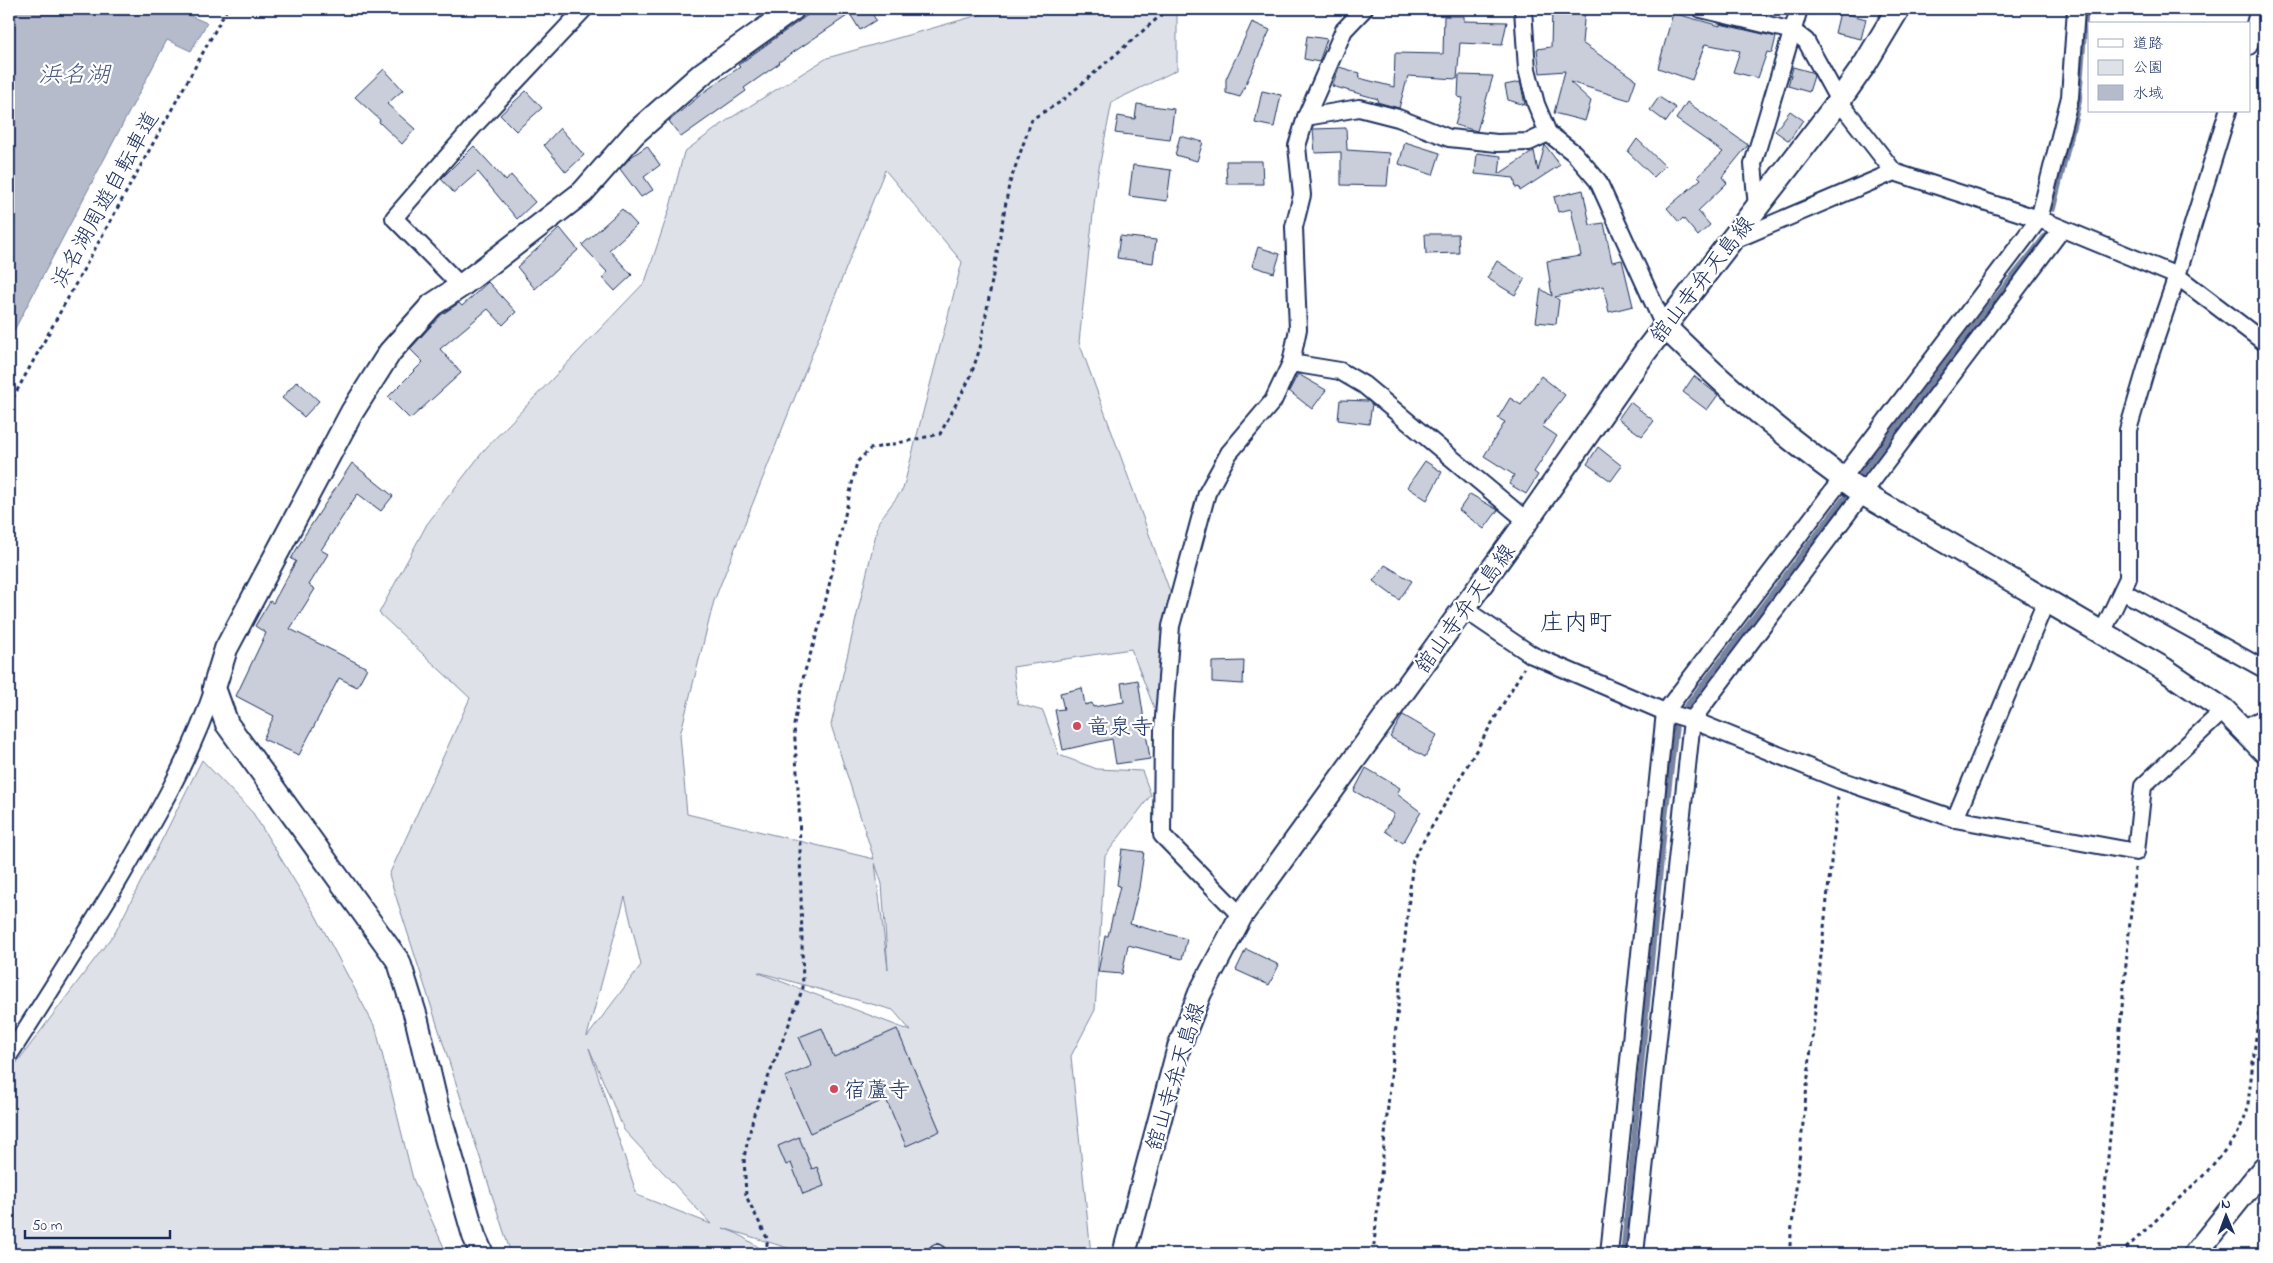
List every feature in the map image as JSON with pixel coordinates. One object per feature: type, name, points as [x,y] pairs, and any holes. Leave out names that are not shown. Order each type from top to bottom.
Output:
[{"type":"street","points":[[461,286],[394,218],[473,127],[584,9]]},
{"type":"street","points":[[9,1055],[81,943],[142,842],[200,731],[226,649],[352,412],[390,352],[432,305],[461,286],[584,192],[634,134],[703,73],[793,9]]},
{"type":"street","points":[[1242,916],[1162,835],[1166,666],[1171,626],[1207,493],[1229,453],[1273,402],[1291,363],[1298,329],[1294,227],[1302,195],[1297,146],[1306,117],[1344,30],[1364,9]]},
{"type":"street","points":[[1524,9],[1527,69],[1536,104],[1548,133],[1574,153],[1598,181],[1664,326],[1709,372],[1853,486],[2164,670],[2224,710],[2264,752]]},
{"type":"street","points":[[1701,9],[1792,31],[1806,41],[1840,101],[1894,172],[2039,219],[2177,276],[2264,342]]},
{"type":"street","points":[[1757,206],[1753,164],[1799,9]]},
{"type":"street","name":"舘山寺弁天島線","points":[[1124,1254],[1182,1038],[1208,976],[1242,916],[1527,521],[1664,326],[1840,101],[1898,9]]},
{"type":"street","points":[[1635,1254],[1692,720],[2039,219],[2070,97],[2076,9]]},
{"type":"street","points":[[2250,42],[2258,9]]},
{"type":"street","points":[[1306,117],[1358,108],[1398,118],[1449,138],[1497,144],[1529,142],[1548,133]]},
{"type":"street","points":[[2102,633],[2128,578],[2128,430],[2228,112]]},
{"type":"street","points":[[1729,243],[1894,172]]},
{"type":"street","points":[[1609,1254],[1665,712],[1853,486],[2062,229]]},
{"type":"street","points":[[1291,363],[1340,371],[1364,385],[1527,521]]},
{"type":"street","points":[[2122,591],[2264,669]]},
{"type":"street","points":[[1955,819],[2046,601]]},
{"type":"street","points":[[1464,609],[1532,655],[1665,712],[1692,720],[1840,780],[1955,819],[2136,852],[2143,786],[2224,710]]},
{"type":"street","points":[[214,688],[227,724],[399,962],[416,1017],[437,1106],[474,1236],[482,1254]]},
{"type":"street","points":[[2242,729],[2264,718]]},
{"type":"street","points":[[2195,1254],[2264,1168]]},
{"type":"path","name":"浜名湖周遊自転車道","points":[[9,405],[227,9]]},
{"type":"path","points":[[767,1254],[767,1238],[746,1196],[744,1157],[754,1114],[803,988],[799,804],[794,724],[804,674],[820,621],[857,462],[870,449],[940,434],[970,378],[980,348],[1009,185],[1032,119],[1062,101],[1168,9]]},
{"type":"path","points":[[1373,1254],[1413,859],[1532,655]]},
{"type":"path","points":[[1789,1254],[1840,780]]},
{"type":"path","points":[[2098,1254],[2136,852]]},
{"type":"path","points":[[2120,1254],[2206,1174],[2236,1137],[2247,1112],[2264,970]]},
{"type":"green space","points":[[1000,9],[1177,9],[1177,70],[1112,102],[1097,178],[1079,342],[1176,608],[1163,730],[1131,649],[1013,667],[1018,704],[1043,711],[1059,755],[1097,769],[1142,771],[1151,795],[1105,856],[1095,1010],[1071,1056],[1091,1254],[807,1254],[723,1228],[738,1234],[769,1254],[511,1254],[389,875],[470,698],[379,613],[427,524],[485,449],[645,282],[670,207],[684,152],[729,119],[827,58]],"holes":[[[885,170],[962,262],[903,489],[879,521],[831,725],[874,859],[687,814],[680,735],[714,601]],[[875,863],[882,884],[888,969]],[[625,897],[641,965],[587,1037]],[[758,972],[893,1010],[911,1031],[759,973]],[[589,1048],[624,1130],[711,1224],[637,1195]]]},
{"type":"green space","points":[[202,760],[253,813],[316,916],[376,1029],[413,1179],[447,1254],[9,1254],[9,1073],[116,931]]},
{"type":"water","name":"浜名湖","points":[[9,9],[192,9],[188,15],[207,23],[191,51],[167,40],[9,340]]},
{"type":"building","points":[[816,9],[869,9],[876,20],[860,30],[850,14],[779,62],[744,88],[746,91],[681,137],[669,121],[704,92],[740,67],[738,65]]},
{"type":"building","points":[[1552,9],[1585,9],[1582,43],[1636,80],[1629,100],[1570,82],[1591,101],[1585,121],[1554,113],[1565,71],[1540,73],[1537,49],[1551,47]]},
{"type":"building","points":[[1840,12],[1866,19],[1861,39],[1835,33]]},
{"type":"building","points":[[1673,13],[1720,26],[1720,24],[1776,37],[1772,53],[1767,52],[1758,78],[1733,72],[1740,51],[1705,44],[1692,80],[1658,68]]},
{"type":"building","points":[[1444,16],[1464,16],[1464,21],[1507,22],[1502,45],[1460,43],[1457,79],[1408,76],[1399,108],[1377,102],[1378,99],[1332,86],[1339,67],[1360,73],[1359,78],[1394,87],[1395,53],[1443,54]]},
{"type":"building","points":[[1252,22],[1270,30],[1240,97],[1226,93],[1226,79]]},
{"type":"building","points":[[1307,36],[1327,39],[1319,62],[1304,59]]},
{"type":"building","points":[[1793,67],[1811,72],[1814,76],[1809,92],[1788,86]]},
{"type":"building","points":[[384,69],[403,90],[387,104],[415,129],[402,144],[355,97]]},
{"type":"building","points":[[1459,75],[1493,76],[1477,131],[1455,125],[1463,98],[1458,97]]},
{"type":"building","points":[[1520,82],[1525,105],[1508,100],[1505,85]]},
{"type":"building","points":[[526,91],[542,108],[516,131],[500,115]]},
{"type":"building","points":[[1262,91],[1281,95],[1274,127],[1255,123]]},
{"type":"building","points":[[1659,97],[1676,108],[1666,122],[1650,110]]},
{"type":"building","points":[[1687,102],[1748,145],[1722,177],[1727,183],[1698,211],[1710,225],[1698,236],[1683,218],[1679,222],[1667,208],[1701,179],[1698,176],[1723,152],[1676,119]]},
{"type":"building","points":[[1137,104],[1174,109],[1170,140],[1115,133],[1118,116],[1135,119]]},
{"type":"building","points":[[1790,111],[1803,120],[1789,141],[1775,131]]},
{"type":"building","points":[[560,128],[584,155],[566,172],[544,145]]},
{"type":"building","points":[[1346,128],[1347,150],[1390,153],[1387,186],[1341,185],[1341,152],[1315,153],[1313,129]]},
{"type":"building","points":[[1180,136],[1203,142],[1197,161],[1175,155]]},
{"type":"building","points":[[1637,139],[1665,166],[1654,177],[1628,152]]},
{"type":"building","points":[[1405,142],[1440,153],[1433,175],[1399,164]]},
{"type":"building","points":[[1545,145],[1560,165],[1520,191],[1519,187],[1516,188],[1514,178],[1475,174],[1477,153],[1501,156],[1499,174],[1534,151],[1538,171]]},
{"type":"building","points":[[474,146],[506,181],[511,175],[535,202],[517,219],[478,172],[454,193],[441,179]]},
{"type":"building","points":[[647,146],[660,165],[644,177],[653,190],[641,197],[620,169],[631,157]]},
{"type":"building","points":[[1226,161],[1262,161],[1263,184],[1227,184]]},
{"type":"building","points":[[1133,165],[1171,170],[1167,201],[1129,196]]},
{"type":"building","points":[[1583,190],[1590,225],[1604,223],[1612,262],[1622,260],[1633,306],[1609,312],[1603,286],[1555,297],[1559,300],[1556,324],[1536,322],[1541,289],[1552,296],[1547,261],[1581,256],[1571,209],[1558,212],[1554,197]]},
{"type":"building","points":[[622,209],[637,225],[609,250],[632,275],[615,291],[603,278],[607,272],[582,245]]},
{"type":"building","points":[[560,228],[578,250],[535,289],[517,267]]},
{"type":"building","points":[[1425,234],[1458,234],[1459,253],[1426,254]]},
{"type":"building","points":[[1120,236],[1156,240],[1153,263],[1117,258]]},
{"type":"building","points":[[1258,247],[1280,254],[1274,273],[1252,266]]},
{"type":"building","points":[[1497,261],[1525,279],[1515,295],[1487,278]]},
{"type":"building","points":[[488,282],[516,312],[503,325],[488,309],[440,349],[461,373],[410,419],[388,397],[423,362],[410,349],[441,315],[459,303],[462,306]]},
{"type":"building","points":[[1298,374],[1326,390],[1312,409],[1289,391]]},
{"type":"building","points":[[1541,376],[1565,395],[1542,426],[1557,436],[1534,472],[1538,475],[1526,494],[1509,484],[1514,475],[1484,456],[1505,422],[1498,418],[1510,398],[1521,405]]},
{"type":"building","points":[[1694,376],[1718,395],[1707,410],[1683,392]]},
{"type":"building","points":[[297,381],[319,401],[304,417],[282,398]]},
{"type":"building","points":[[1340,400],[1368,401],[1372,404],[1369,424],[1338,420]]},
{"type":"building","points":[[1630,402],[1654,421],[1642,436],[1618,419]]},
{"type":"building","points":[[1598,447],[1622,466],[1611,481],[1587,464]]},
{"type":"building","points":[[1425,461],[1442,472],[1427,500],[1407,487]]},
{"type":"building","points":[[352,463],[393,496],[381,511],[358,494],[356,496],[321,550],[328,554],[309,585],[315,589],[290,629],[367,668],[357,687],[339,678],[299,755],[263,739],[274,716],[236,696],[266,633],[255,626],[270,601],[273,603],[296,561],[291,559],[306,533]]},
{"type":"building","points":[[1470,494],[1498,510],[1484,529],[1459,510]]},
{"type":"building","points":[[1385,565],[1412,581],[1399,600],[1373,581]]},
{"type":"building","points":[[1244,661],[1243,684],[1212,682],[1212,662]]},
{"type":"building","points":[[1138,680],[1150,759],[1116,764],[1112,739],[1063,750],[1055,710],[1064,709],[1060,693],[1082,688],[1085,705],[1092,703],[1093,707],[1124,702],[1121,683]]},
{"type":"building","points":[[1403,715],[1437,735],[1425,757],[1390,737]]},
{"type":"building","points":[[1366,768],[1400,788],[1397,794],[1421,812],[1403,843],[1385,831],[1394,814],[1354,791]]},
{"type":"building","points":[[1122,849],[1144,852],[1139,888],[1130,924],[1187,939],[1182,959],[1128,945],[1122,974],[1098,972],[1105,936],[1108,936],[1120,886],[1117,885]]},
{"type":"building","points":[[1246,949],[1279,965],[1269,985],[1236,970]]},
{"type":"building","points":[[822,1028],[834,1057],[897,1029],[940,1131],[906,1146],[886,1099],[810,1133],[785,1077],[812,1066],[799,1037]]},
{"type":"building","points":[[799,1137],[812,1169],[817,1167],[824,1186],[803,1194],[791,1163],[786,1165],[778,1146]]},
{"type":"waterway","points":[[2053,209],[2079,102],[2086,9]]},
{"type":"waterway","points":[[1856,481],[1986,310],[2046,235]]},
{"type":"waterway","points":[[1685,708],[1851,489]]},
{"type":"waterway","points":[[1623,1254],[1665,820],[1676,727]]},
{"type":"place","name":"竜泉寺","points":[[1077,726]]},
{"type":"place","name":"宿蘆寺","points":[[834,1089]]},
{"type":"district","name":"庄内町","points":[[1576,622]]}]
